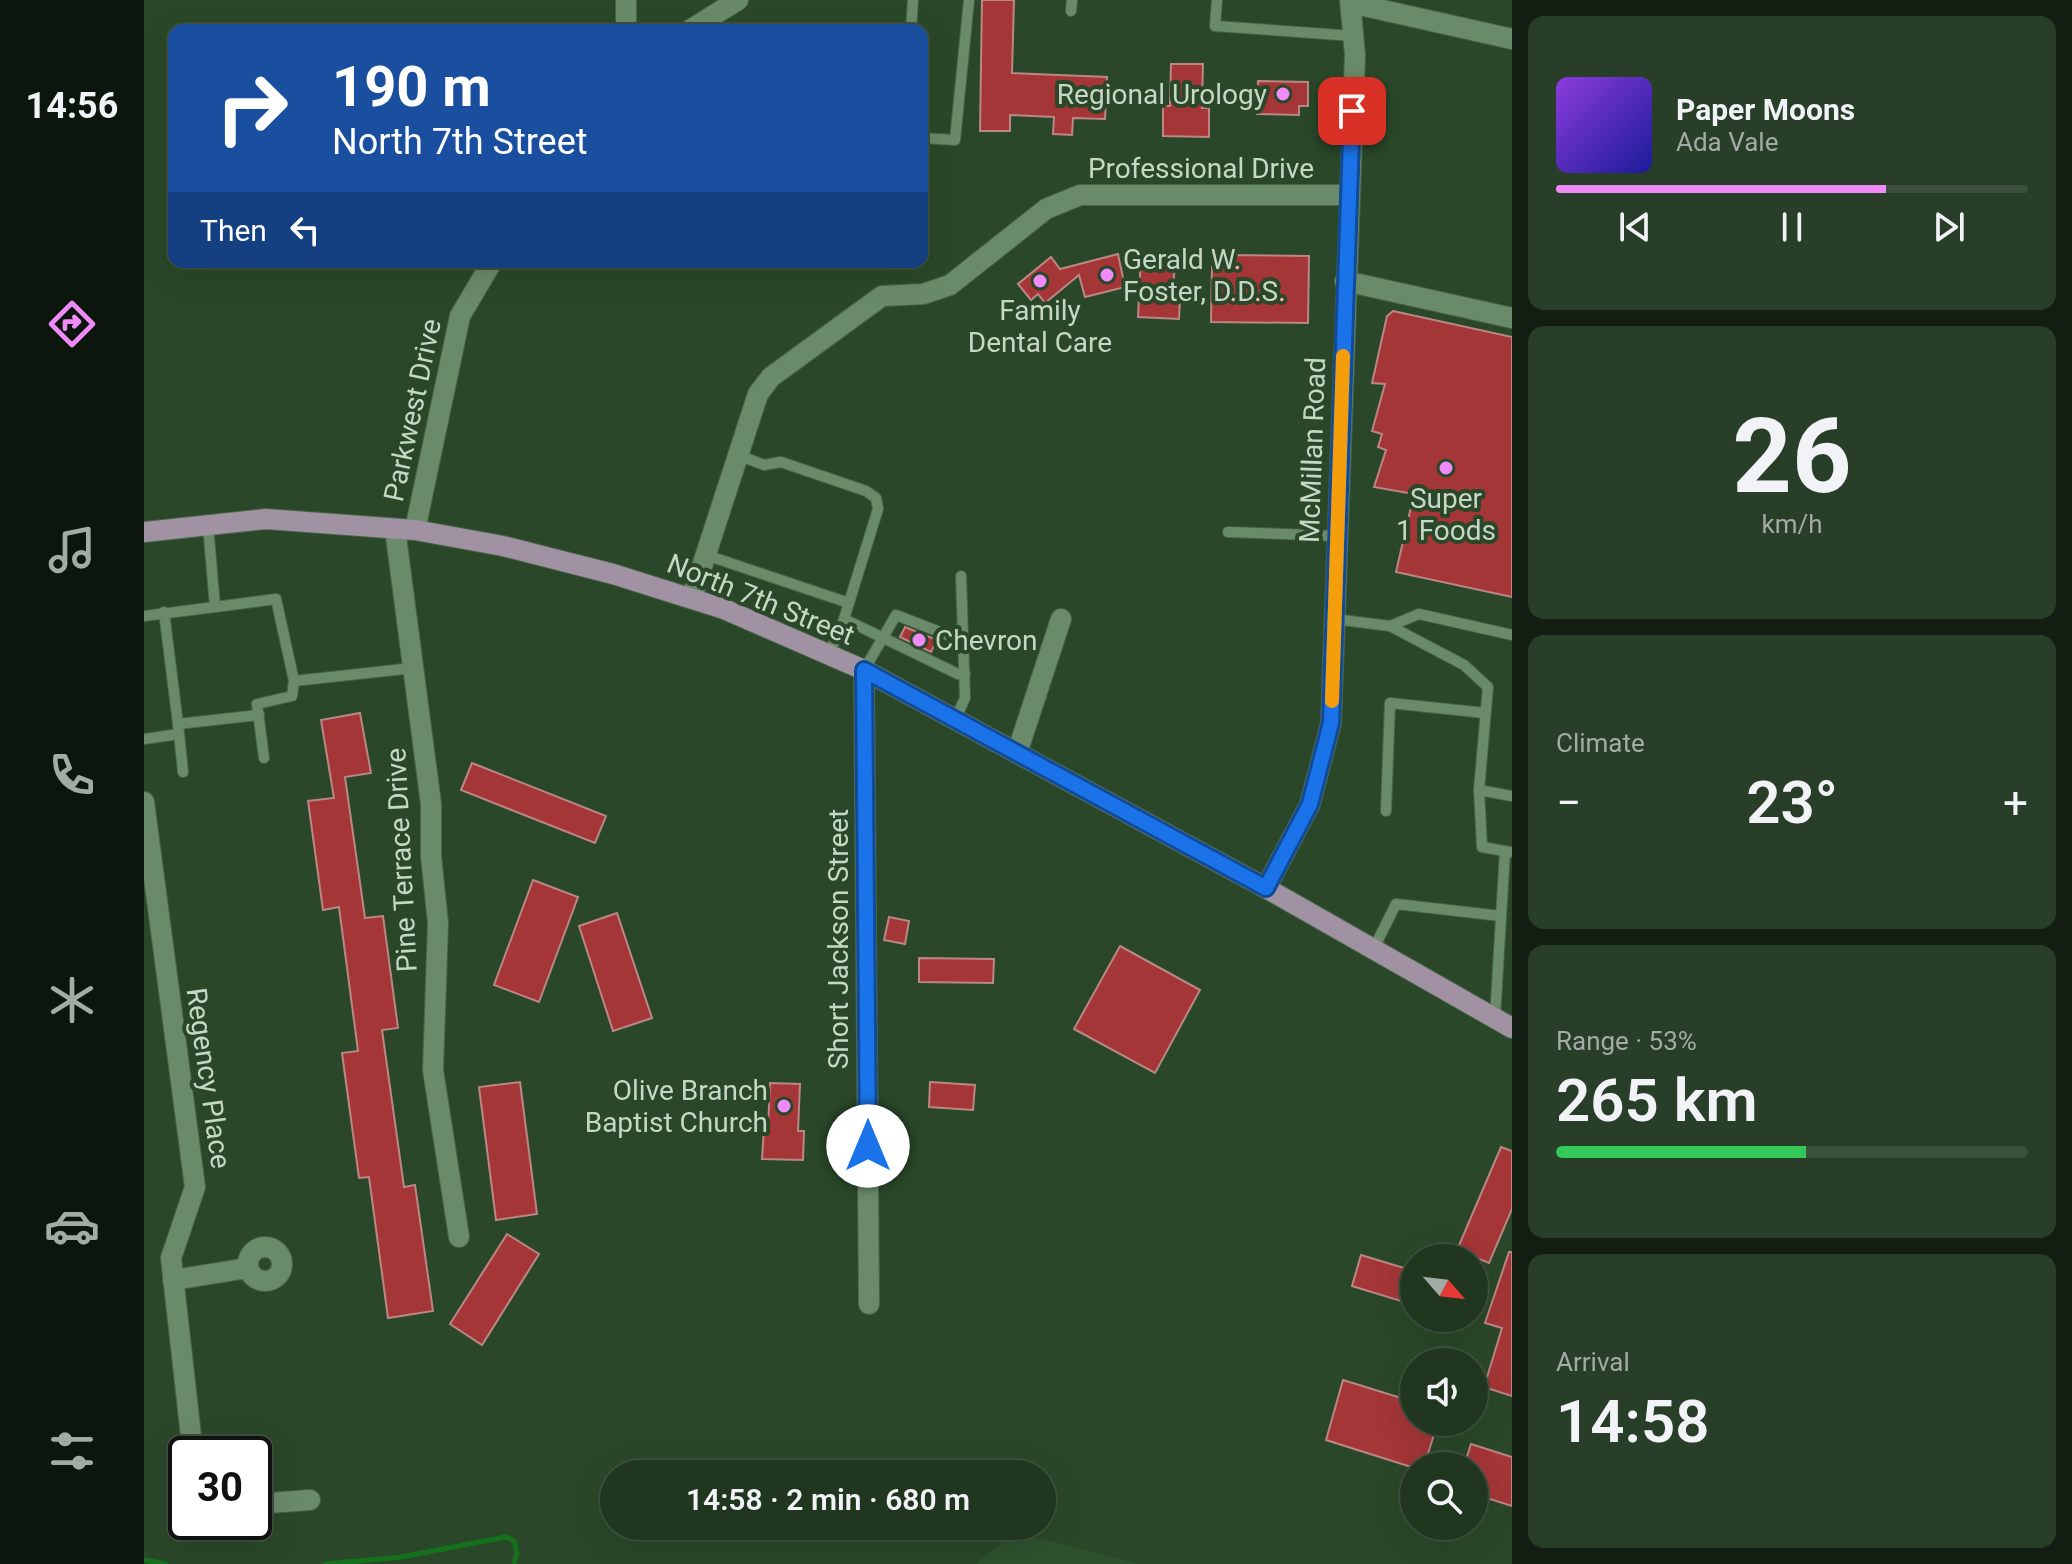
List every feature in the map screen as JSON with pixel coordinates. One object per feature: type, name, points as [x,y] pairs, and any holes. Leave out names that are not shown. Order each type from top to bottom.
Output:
[{"type":"main road","name":"North 7th Street","points":[[144,532],[266,519],[405,529],[503,546],[692,597],[864,670],[1266,888],[1503,1023]]},
{"type":"street","points":[[626,0],[626,24]]},
{"type":"street","points":[[700,24],[738,0]]},
{"type":"street","points":[[1350,2],[1512,39]]},
{"type":"street","name":"McMillan Road","points":[[1266,888],[1310,804],[1324,760],[1331,723],[1354,36],[1350,2]]},
{"type":"street","name":"Professional Drive","points":[[692,597],[753,406],[771,377],[882,296],[923,294],[950,285],[1046,209],[1070,197],[1092,194],[1348,195]]},
{"type":"street","name":"Parkwest Drive","points":[[405,529],[460,316],[488,268]]},
{"type":"street","points":[[1345,281],[1512,318]]},
{"type":"street","name":"Pine Terrace Drive","points":[[405,529],[413,668],[431,804],[431,856],[438,923],[433,1070],[459,1237]]},
{"type":"street","points":[[1017,753],[1061,619]]},
{"type":"street","name":"Short Jackson Street","points":[[864,670],[869,1304]]},
{"type":"street","name":"Regency Place","points":[[144,802],[195,1187],[171,1258],[191,1436]]},
{"type":"street","points":[[173,1280],[248,1268]]},
{"type":"street","points":[[272,1503],[310,1500]]},
{"type":"lane","points":[[911,24],[913,0]]},
{"type":"lane","points":[[928,138],[955,140],[969,0]]},
{"type":"lane","points":[[1217,0],[1215,26],[1354,36]]},
{"type":"lane","points":[[738,455],[764,465],[781,462],[866,491],[876,498],[878,509],[844,619],[829,654]]},
{"type":"lane","points":[[208,525],[215,607]]},
{"type":"lane","points":[[1228,532],[1337,536]]},
{"type":"lane","points":[[706,555],[849,603]]},
{"type":"lane","points":[[955,720],[965,698],[961,576]]},
{"type":"lane","points":[[144,616],[276,599],[294,681],[292,696],[257,704],[264,758]]},
{"type":"lane","points":[[164,612],[183,772]]},
{"type":"lane","points":[[864,670],[891,618],[901,614],[957,642],[963,641]]},
{"type":"lane","points":[[1390,626],[1419,614],[1512,635]]},
{"type":"lane","points":[[844,619],[958,674],[965,673]]},
{"type":"lane","points":[[1334,619],[1390,626],[1464,665],[1488,687],[1479,790],[1482,847],[1509,851],[1501,916],[1503,1023]]},
{"type":"lane","points":[[294,681],[413,668]]},
{"type":"lane","points":[[1386,811],[1390,703],[1485,713]]},
{"type":"lane","points":[[144,739],[179,729],[259,715]]},
{"type":"lane","points":[[1479,790],[1512,796]]},
{"type":"lane","points":[[1374,948],[1396,904],[1501,916]]},
{"type":"shaded area","points":[[1006,1540],[1046,1540],[1137,1564],[975,1564]]},
{"type":"building","points":[[982,0],[1014,0],[1012,73],[1107,77],[1105,119],[1073,118],[1072,135],[1053,134],[1054,117],[1010,115],[1010,131],[980,131]]},
{"type":"building","points":[[1171,64],[1203,64],[1202,108],[1209,108],[1209,137],[1163,136],[1163,106],[1170,106]]},
{"type":"building","name":"Regional Urology","points":[[1258,81],[1308,82],[1308,106],[1299,106],[1299,115],[1257,114]]},
{"type":"building","points":[[1118,254],[1125,287],[1085,297],[1079,275],[1045,303],[1038,294],[1031,300],[1018,284],[1051,257],[1060,269]]},
{"type":"building","points":[[1141,254],[1175,256],[1173,297],[1180,298],[1179,319],[1138,317]]},
{"type":"building","points":[[1231,255],[1309,256],[1308,323],[1211,322],[1212,267],[1231,268]]},
{"type":"building","name":"Super 1 Foods","points":[[1393,311],[1512,337],[1512,597],[1396,572],[1414,494],[1374,487],[1386,450],[1378,447],[1382,434],[1372,431],[1385,384],[1372,383],[1387,316]]},
{"type":"building","points":[[905,627],[937,640],[931,652],[900,637]]},
{"type":"building","points":[[360,713],[371,773],[345,777],[365,918],[383,916],[398,1028],[382,1030],[404,1187],[415,1185],[433,1311],[388,1318],[369,1177],[359,1178],[342,1053],[358,1051],[339,907],[323,910],[308,801],[334,798],[321,720]]},
{"type":"building","points":[[472,763],[606,816],[595,843],[461,790]]},
{"type":"building","points":[[533,880],[578,897],[539,1002],[494,985]]},
{"type":"building","points":[[617,913],[652,1018],[613,1031],[579,926]]},
{"type":"building","points":[[889,917],[909,921],[905,944],[884,940]]},
{"type":"building","points":[[1120,946],[1200,990],[1155,1073],[1074,1029]]},
{"type":"building","points":[[919,958],[994,959],[993,983],[919,982]]},
{"type":"building","points":[[520,1082],[537,1214],[496,1220],[479,1087]]},
{"type":"building","points":[[930,1082],[975,1085],[973,1110],[929,1107]]},
{"type":"building","name":"Olive Branch Baptist Church","points":[[770,1083],[800,1084],[798,1131],[804,1131],[803,1160],[762,1159],[764,1129],[768,1129]]},
{"type":"building","points":[[1501,1147],[1512,1151],[1512,1209],[1489,1263],[1488,1244],[1460,1244]]},
{"type":"building","points":[[507,1234],[539,1254],[482,1345],[450,1324]]},
{"type":"building","points":[[1509,1252],[1512,1252],[1512,1396],[1488,1388],[1488,1374],[1502,1328],[1488,1324],[1488,1314]]},
{"type":"building","points":[[1361,1255],[1400,1267],[1400,1301],[1352,1286]]},
{"type":"building","points":[[1343,1380],[1400,1398],[1400,1436],[1434,1436],[1428,1452],[1400,1452],[1400,1463],[1326,1440]]},
{"type":"building","points":[[1471,1444],[1512,1457],[1512,1506],[1488,1498],[1488,1452],[1468,1452]]},
{"type":"waterway","points":[[325,1564],[401,1557],[506,1537],[514,1541],[517,1553],[514,1564]]},
{"type":"waterway","points":[[144,1560],[166,1564]]},
{"type":"slow traffic","points":[[1332,701],[1343,356]]},
{"type":"place","name":"Regional Urology","points":[[1283,94]]},
{"type":"place","name":"Gerald W. Foster, D.D.S.","points":[[1107,275]]},
{"type":"place","name":"Family Dental Care","points":[[1040,281]]},
{"type":"place","name":"Super 1 Foods","points":[[1446,468]]},
{"type":"place","name":"Chevron","points":[[919,640]]},
{"type":"place","name":"Olive Branch Baptist Church","points":[[784,1106]]},
{"type":"route","points":[[868,1146],[864,670],[1266,888],[1310,804],[1324,760],[1331,723],[1352,111]]}]
